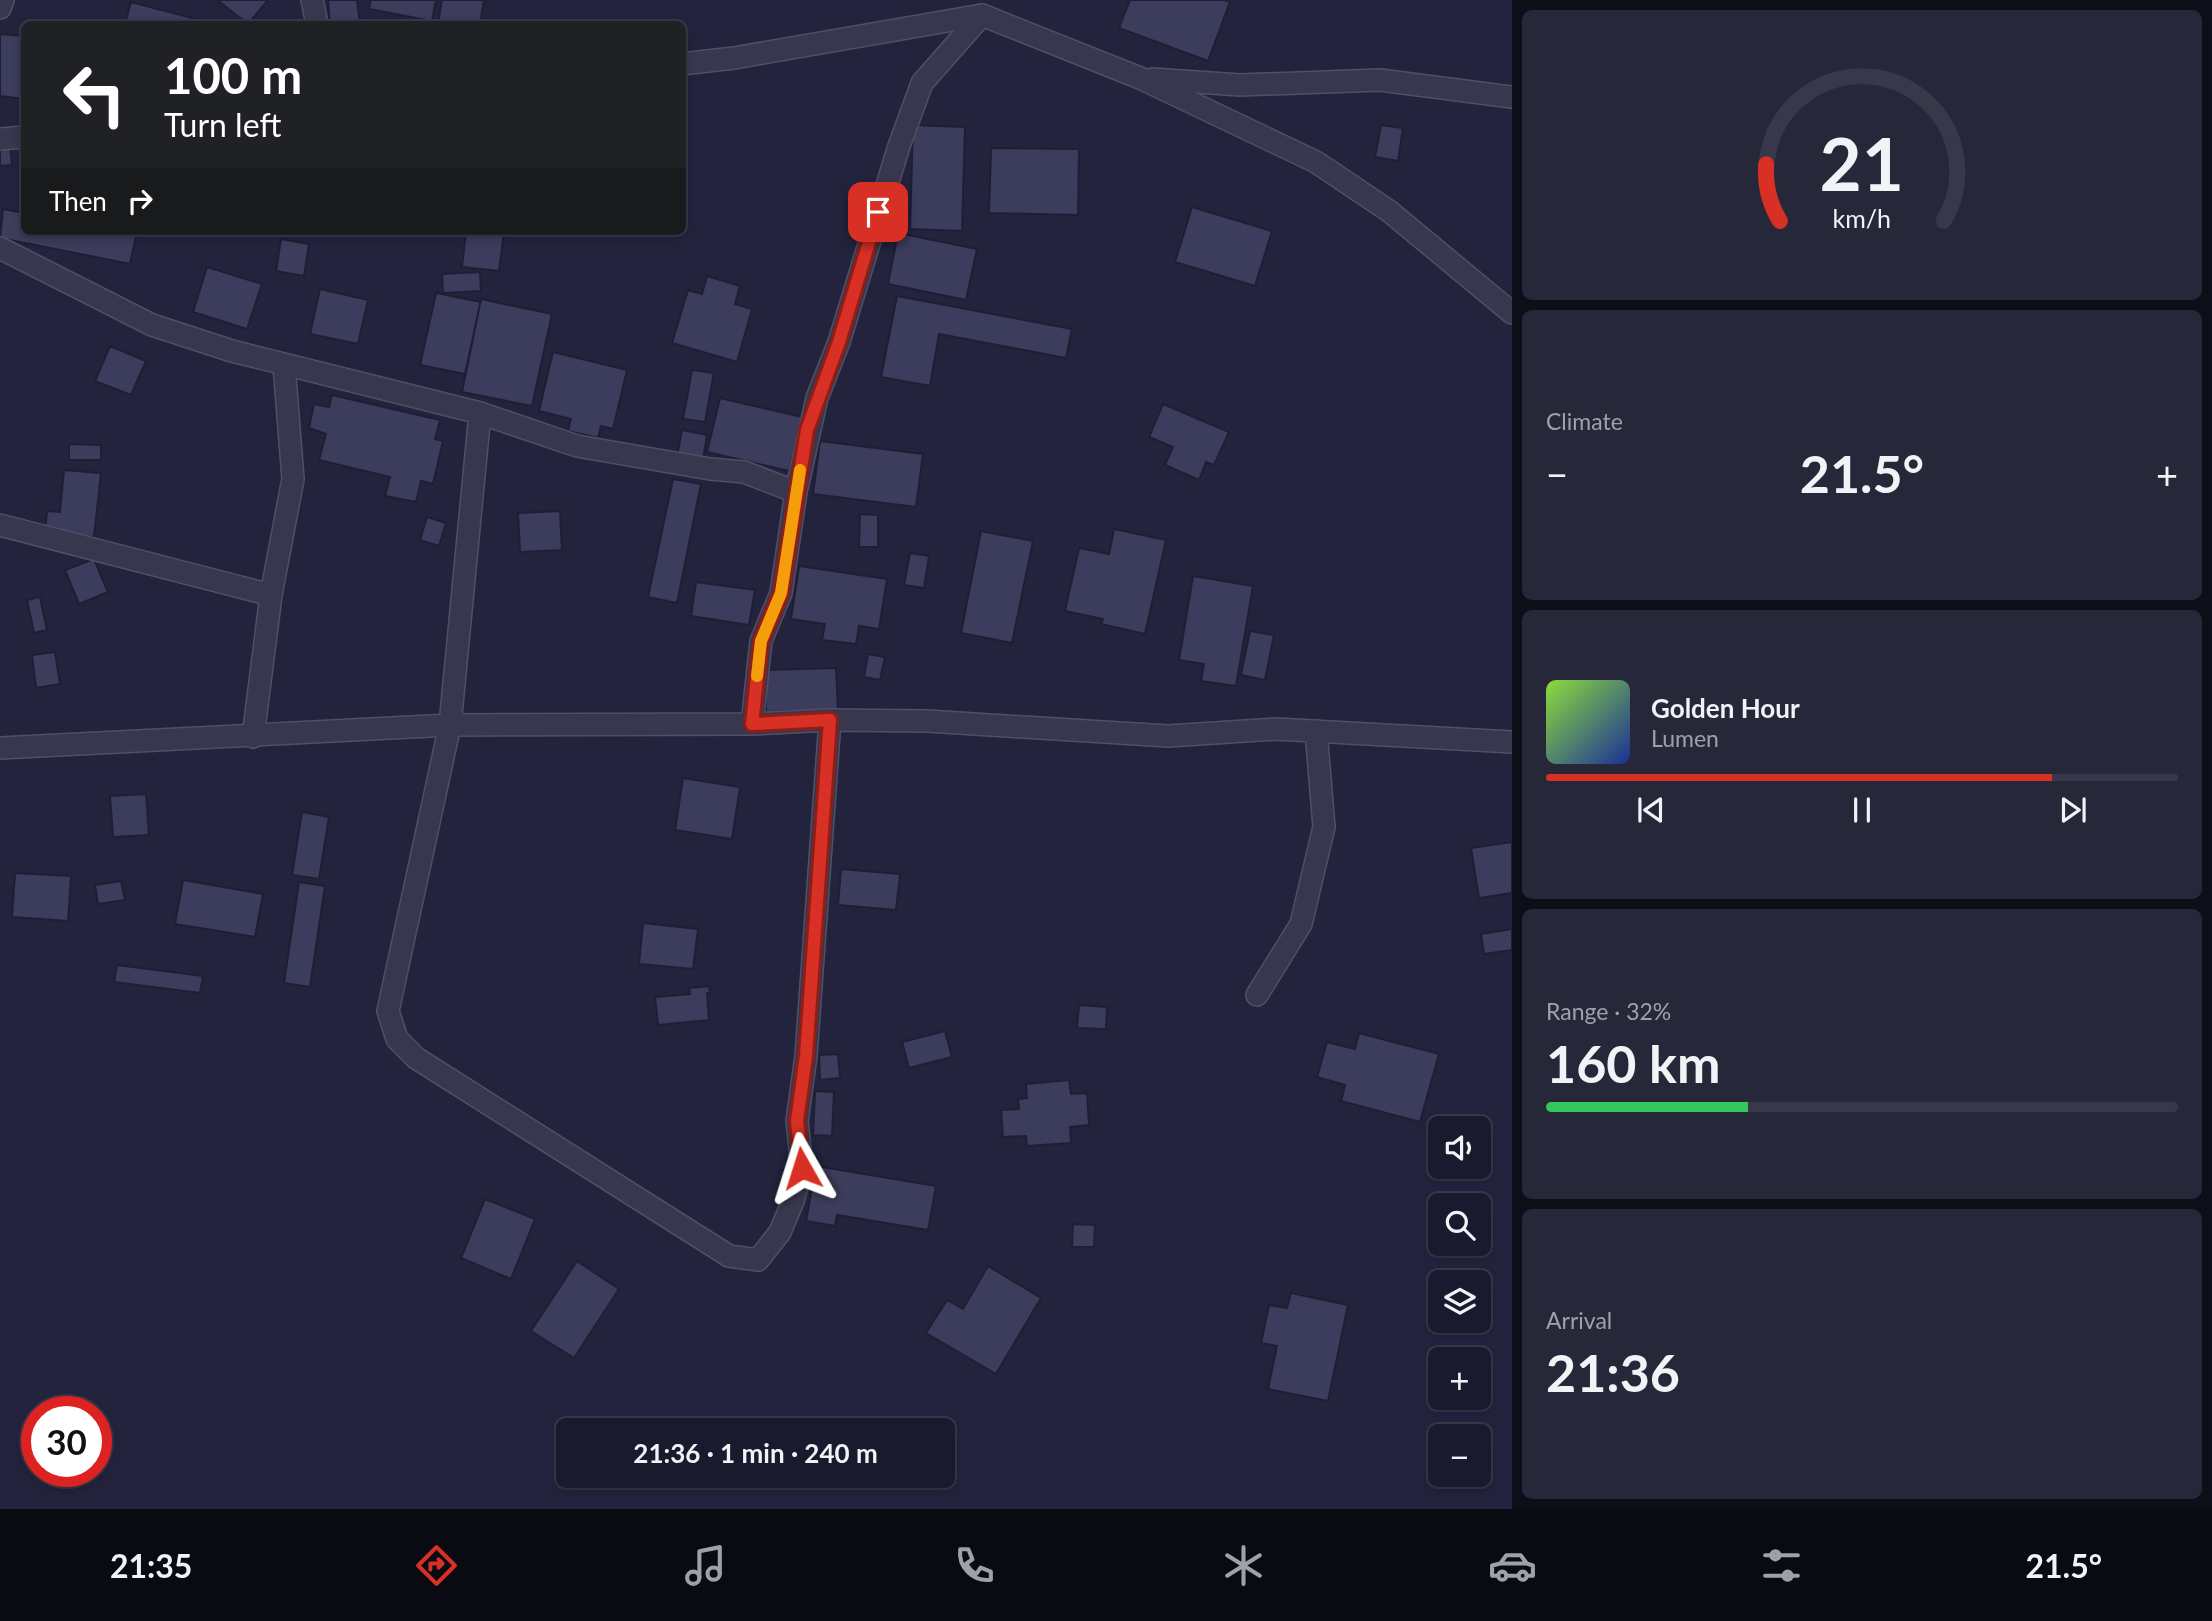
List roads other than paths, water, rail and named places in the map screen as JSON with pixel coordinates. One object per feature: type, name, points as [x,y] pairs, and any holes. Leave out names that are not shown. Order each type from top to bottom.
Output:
[{"type":"street","points":[[0,8],[3,0]]},
{"type":"street","points":[[312,0],[316,21]]},
{"type":"street","points":[[752,724],[761,641],[781,593],[796,492],[817,398],[839,342],[899,146],[922,83],[980,8]]},
{"type":"street","points":[[686,64],[734,58],[980,8],[1140,78],[1316,162],[1389,211],[1512,313]]},
{"type":"street","points":[[1140,78],[1240,85],[1380,80],[1512,97]]},
{"type":"street","points":[[0,139],[21,137]]},
{"type":"street","points":[[0,248],[152,326],[284,365],[480,413],[577,446],[744,472],[796,492]]},
{"type":"street","points":[[253,737],[271,595],[293,479],[284,365]]},
{"type":"street","points":[[480,413],[450,725],[388,1011],[397,1039],[416,1058],[729,1256],[758,1260],[780,1232],[793,1201],[802,1168],[797,1121],[806,1056],[830,720]]},
{"type":"street","points":[[0,525],[271,595]]},
{"type":"street","points":[[0,748],[450,725],[752,724],[830,720],[927,721],[1168,736],[1276,729],[1512,742]]},
{"type":"street","points":[[1256,995],[1301,924],[1324,827],[1316,731]]}]
